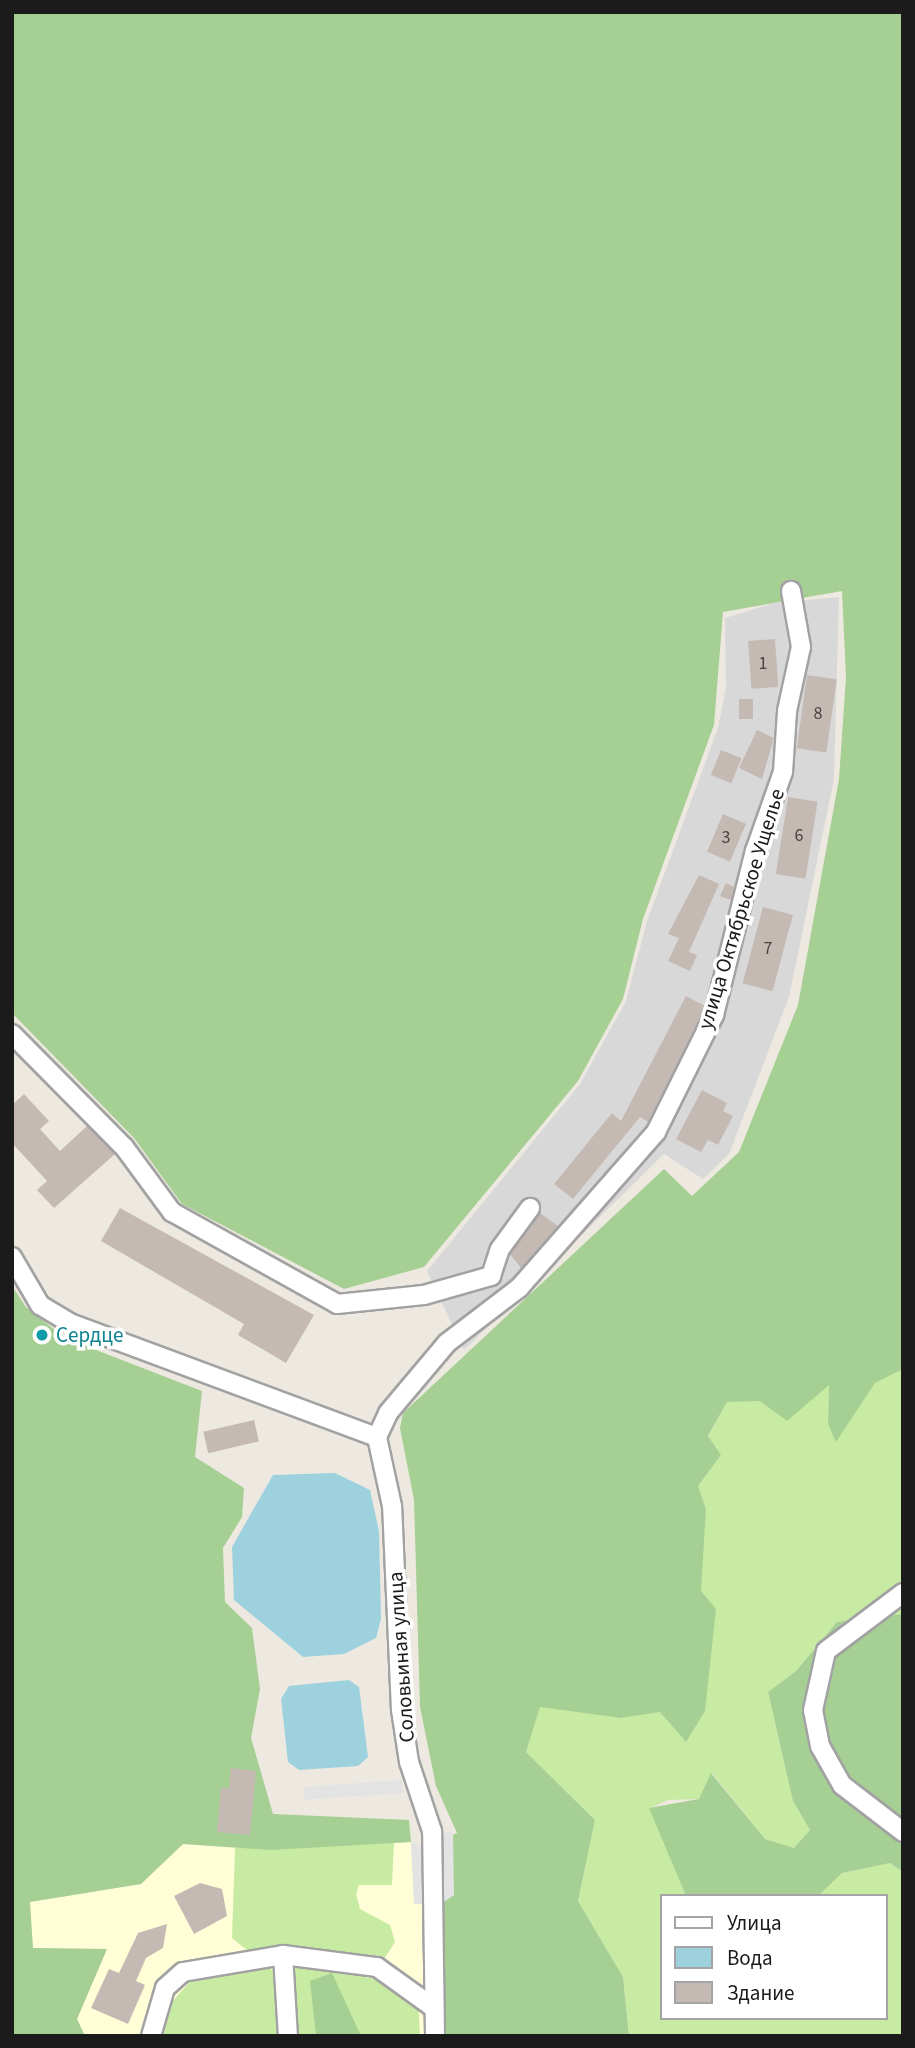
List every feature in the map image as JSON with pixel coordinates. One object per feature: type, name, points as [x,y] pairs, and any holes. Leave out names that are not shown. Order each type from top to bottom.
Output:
[{"type":"street","name":"улица Октябрьское Ущелье","points":[[377,1437],[388,1413],[447,1343],[519,1289],[656,1132],[714,1015],[755,851],[783,772],[801,647],[791,591]]},
{"type":"street","points":[[12,1034],[124,1147],[172,1212],[337,1304],[424,1295],[491,1276],[519,1289]]},
{"type":"street","points":[[491,1276],[500,1249],[530,1208]]},
{"type":"street","points":[[12,1257],[40,1305],[70,1323],[377,1437]]},
{"type":"street","name":"Соловьиная улица","points":[[377,1437],[392,1506],[401,1710],[409,1762],[432,1831],[435,2036]]},
{"type":"street","points":[[903,1594],[826,1651],[813,1710],[820,1746],[842,1785],[903,1832]]},
{"type":"street","points":[[151,2036],[164,1988],[183,1972],[283,1955],[377,1967],[434,2008]]},
{"type":"street","points":[[283,1955],[288,2036]]},
{"type":"shaded area","points":[[839,597],[834,779],[789,997],[729,1154],[703,1179],[664,1154],[464,1350],[427,1271],[580,1084],[626,1001],[647,921],[718,728],[726,687],[725,618],[774,603]]},
{"type":"shaded area","points":[[402,1780],[403,1793],[304,1800],[303,1787]]},
{"type":"shaded area","points":[[453,1830],[454,1895],[441,1904],[441,1835]]},
{"type":"shaded area","points":[[411,1842],[414,1903],[426,1904],[426,2036],[85,2036],[77,2019],[107,1949],[33,1948],[29,1902],[141,1884],[183,1844],[271,1850]]},
{"type":"shaded area","points":[[411,1842],[426,1847],[426,1904],[414,1904]]},
{"type":"green space","points":[[12,12],[903,12],[903,1369],[875,1383],[836,1442],[828,1424],[829,1385],[787,1421],[760,1401],[727,1402],[708,1436],[721,1455],[698,1486],[706,1509],[701,1591],[716,1609],[705,1711],[686,1742],[660,1712],[621,1718],[540,1707],[526,1752],[595,1820],[578,1901],[623,1977],[629,2036],[443,2036],[442,1840],[457,1833],[436,1786],[420,1707],[414,1500],[400,1428],[403,1413],[664,1169],[692,1196],[739,1152],[798,1005],[839,779],[846,677],[842,591],[723,612],[714,725],[643,919],[623,999],[578,1081],[424,1267],[344,1289],[182,1204],[134,1138],[12,1013]]},
{"type":"green space","points":[[12,1286],[26,1307],[65,1338],[202,1391],[195,1457],[244,1488],[242,1517],[223,1548],[225,1602],[252,1628],[260,1689],[251,1738],[273,1814],[409,1820],[411,1842],[271,1850],[183,1844],[141,1884],[30,1902],[33,1948],[107,1949],[77,2019],[85,2036],[12,2036]]},
{"type":"green space","points":[[903,1369],[902,1616],[837,1622],[796,1671],[768,1692],[793,1801],[810,1830],[794,1848],[765,1839],[712,1773],[699,1799],[668,1800],[650,1808],[685,1894],[660,1894],[660,2020],[887,2020],[887,1894],[820,1894],[842,1873],[890,1863],[903,1872],[903,2036],[629,2036],[623,1977],[578,1901],[595,1820],[526,1752],[540,1706],[621,1718],[660,1711],[686,1742],[706,1509],[698,1486],[721,1455],[708,1437],[727,1402],[829,1384],[828,1424],[836,1441],[875,1383]]},
{"type":"green space","points":[[903,1614],[903,1872],[890,1863],[842,1873],[820,1894],[685,1894],[649,1808],[699,1799],[711,1773],[765,1839],[794,1848],[810,1830],[793,1801],[768,1692],[796,1671],[837,1622]]},
{"type":"green space","points":[[394,1842],[392,1885],[359,1885],[356,1894],[360,1909],[390,1925],[395,1942],[384,1959],[282,1946],[247,1950],[232,1938],[235,1848]]},
{"type":"green space","points":[[287,1960],[393,1983],[418,2000],[420,2036],[294,2036]]},
{"type":"green space","points":[[259,1965],[275,1971],[280,2036],[163,2036],[171,2003],[196,1975]]},
{"type":"green space","points":[[332,1973],[361,2036],[316,2036],[310,1981]]},
{"type":"water","points":[[335,1473],[370,1490],[379,1531],[381,1619],[376,1638],[344,1654],[303,1657],[234,1600],[232,1547],[273,1475]]},
{"type":"water","points":[[349,1680],[359,1687],[368,1757],[358,1766],[299,1770],[288,1762],[281,1699],[289,1686]]},
{"type":"building","points":[[775,639],[778,687],[751,689],[748,641]]},
{"type":"building","points":[[807,675],[837,679],[826,752],[797,748]]},
{"type":"building","points":[[739,699],[753,699],[753,719],[739,719]]},
{"type":"building","points":[[757,730],[774,738],[762,779],[739,768]]},
{"type":"building","points":[[721,750],[741,758],[731,783],[711,775]]},
{"type":"building","points":[[788,797],[818,802],[805,879],[776,874]]},
{"type":"building","points":[[723,814],[746,824],[730,862],[707,852]]},
{"type":"building","points":[[699,875],[719,884],[689,952],[697,955],[690,971],[668,961],[679,938],[668,934]]},
{"type":"building","points":[[726,883],[734,887],[731,900],[720,896]]},
{"type":"building","points":[[763,907],[793,915],[772,991],[743,983]]},
{"type":"building","points":[[686,996],[705,1006],[648,1122],[640,1117],[573,1199],[554,1184],[612,1113],[621,1121]]},
{"type":"building","points":[[702,1090],[727,1103],[723,1111],[733,1116],[718,1145],[708,1140],[701,1152],[676,1139]]},
{"type":"building","points":[[24,1094],[49,1121],[40,1129],[60,1151],[87,1126],[115,1154],[54,1208],[37,1190],[47,1181],[12,1143],[12,1105]]},
{"type":"building","points":[[120,1208],[314,1315],[286,1363],[238,1335],[244,1324],[101,1241]]},
{"type":"building","points":[[540,1213],[558,1226],[521,1268],[510,1254]]},
{"type":"building","points":[[254,1420],[259,1441],[208,1453],[203,1432]]},
{"type":"building","points":[[231,1768],[256,1771],[250,1835],[217,1832],[221,1788],[229,1788]]},
{"type":"building","points":[[200,1883],[222,1889],[227,1916],[194,1934],[174,1896]]},
{"type":"building","points":[[167,1924],[163,1948],[146,1958],[136,1981],[145,1985],[128,2024],[91,2008],[109,1969],[119,1973],[138,1933]]},
{"type":"place","name":"Сердце","points":[[42,1335]]}]
